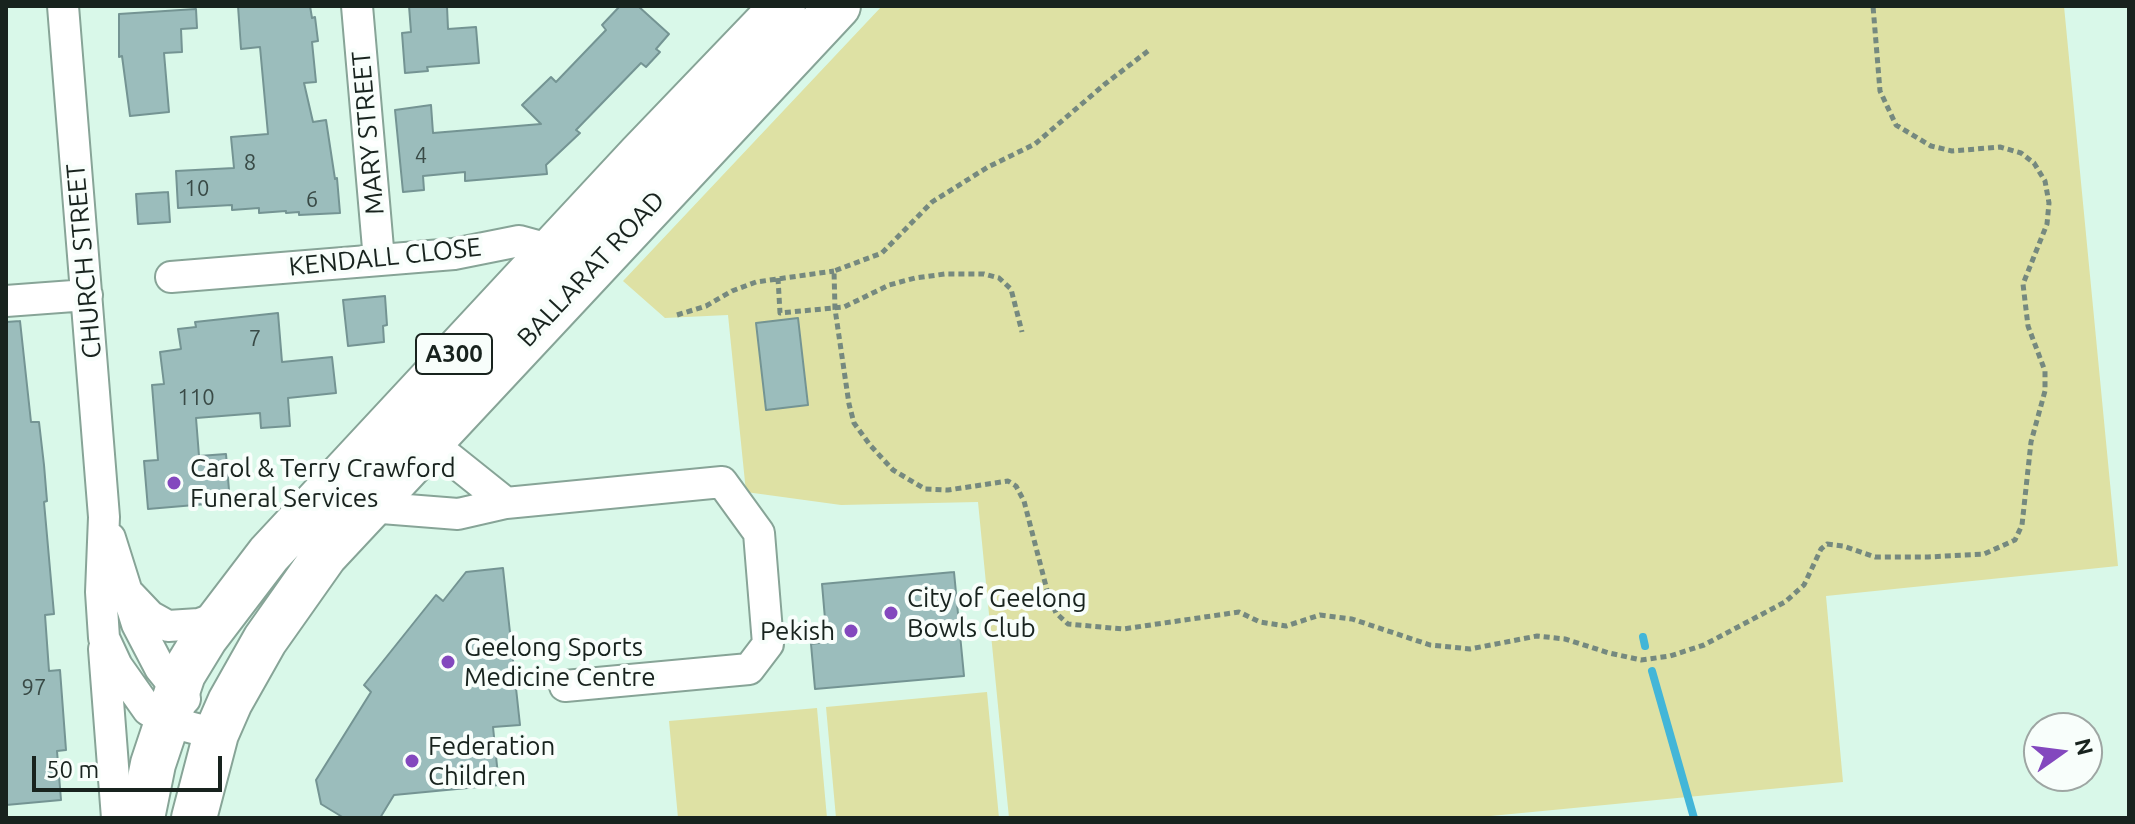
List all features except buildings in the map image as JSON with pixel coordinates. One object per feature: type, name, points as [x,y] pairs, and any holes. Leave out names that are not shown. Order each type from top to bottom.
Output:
[{"type":"highway","name":"BALLARAT ROAD","points":[[171,705],[189,661],[269,554],[377,437],[535,245],[783,6]]},
{"type":"highway","name":"BALLARAT ROAD","points":[[216,734],[250,664],[325,555],[838,6]]},
{"type":"highway","name":"A300","points":[[142,818],[153,764],[171,705]]},
{"type":"highway","name":"A300","points":[[194,818],[216,734]]},
{"type":"street","name":"CHURCH STREET","points":[[63,6],[104,517],[101,600],[104,638],[117,666],[148,710],[171,705]]},
{"type":"street","name":"MARY STREET","points":[[357,6],[379,260]]},
{"type":"street","points":[[535,245],[573,289]]},
{"type":"street","name":"KENDALL CLOSE","points":[[171,277],[535,245]]},
{"type":"street","points":[[6,301],[87,295]]},
{"type":"street","points":[[377,437],[431,443],[506,503]]},
{"type":"street","points":[[369,507],[458,514],[506,503],[722,482],[759,533],[768,644],[749,669],[565,686]]},
{"type":"street","name":"CHURCH STREET","points":[[104,517],[137,624],[160,668],[171,705],[216,734]]},
{"type":"street","points":[[125,587],[145,611],[168,626],[199,624],[221,616]]},
{"type":"street","points":[[104,638],[117,818]]},
{"type":"path","points":[[834,271],[835,309],[854,423],[893,470],[925,489],[948,490],[1008,481],[1016,486],[1024,501],[1048,594],[1056,613],[1068,624],[1123,629],[1239,612],[1260,622],[1286,626],[1320,615],[1352,619],[1443,647],[1470,649],[1537,636],[1565,639],[1641,660],[1670,656],[1704,645],[1785,602],[1804,585],[1821,549],[1827,544],[1875,557],[1984,554],[2015,540],[2022,525],[2029,455],[2045,391],[2045,371],[2028,326],[2023,284],[2047,224],[2049,203],[2045,181],[2034,163],[2021,153],[2000,147],[1952,151],[1931,146],[1896,125],[1880,91],[1873,6]]},
{"type":"path","points":[[677,315],[706,306],[756,282],[834,271],[882,253],[932,202],[978,172],[1035,144],[1148,51]]},
{"type":"path","points":[[778,278],[780,313],[835,309],[889,285],[915,278],[984,274],[999,278],[1011,289],[1022,332]]},
{"type":"green space","points":[[882,6],[2064,6],[2118,566],[1826,596],[1843,782],[1470,818],[1009,818],[978,502],[841,505],[746,492],[728,315],[665,318],[623,281]]},
{"type":"green space","points":[[987,692],[999,818],[836,818],[826,707]]},
{"type":"green space","points":[[817,708],[827,818],[678,818],[669,721]]},
{"type":"waterway","points":[[1643,637],[1645,646]]},
{"type":"waterway","points":[[1652,671],[1694,818]]},
{"type":"place","name":"Carol & Terry Crawford Funeral Services","points":[[174,483]]},
{"type":"place","name":"City of Geelong Bowls Club","points":[[891,613]]},
{"type":"place","name":"Pekish","points":[[851,631]]},
{"type":"place","name":"Geelong Sports Medicine Centre","points":[[448,662]]},
{"type":"place","name":"Federation Children","points":[[412,761]]}]
